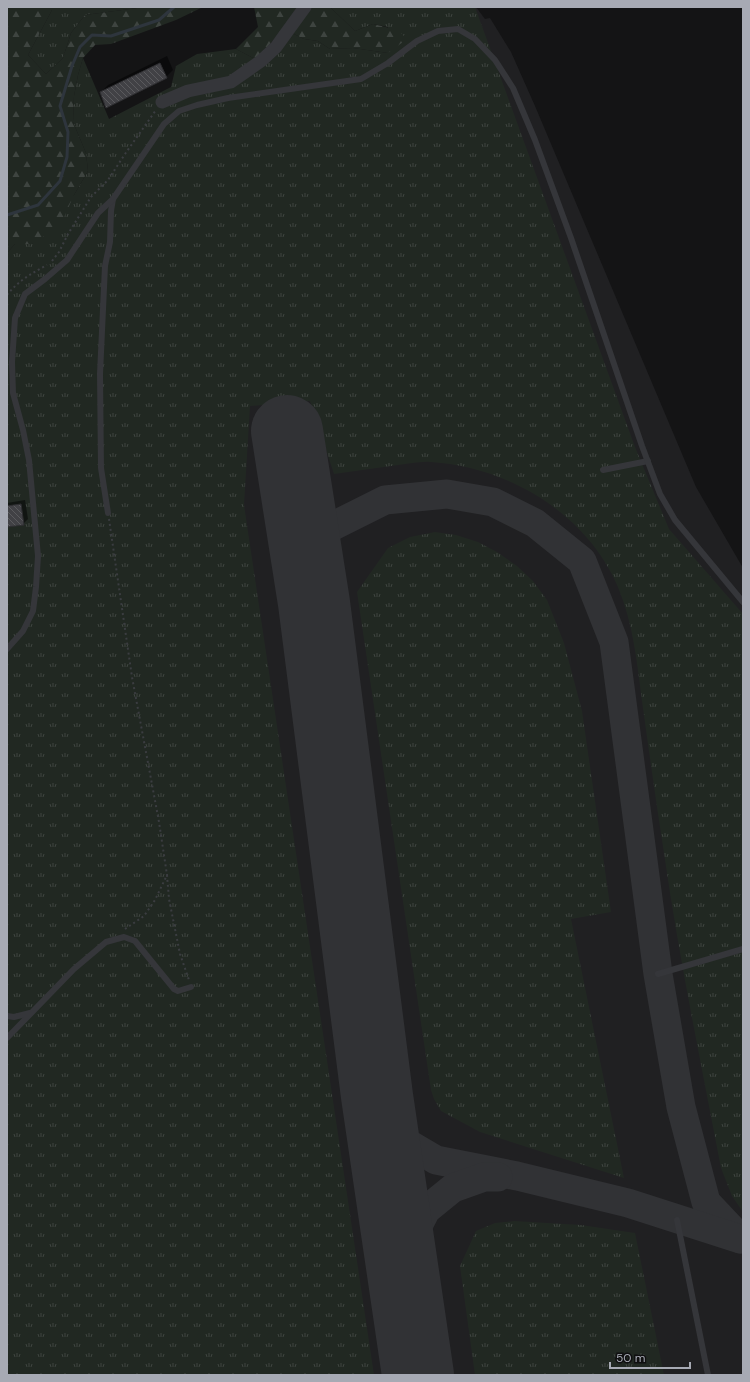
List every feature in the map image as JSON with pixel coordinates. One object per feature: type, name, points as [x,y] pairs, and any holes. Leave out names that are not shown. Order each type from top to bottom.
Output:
[{"type":"street","points":[[162,102],[188,91],[231,82],[261,61],[276,47],[305,7]]},
{"type":"lane","points":[[7,649],[23,631],[33,611],[38,556],[29,460],[13,393],[12,362],[15,318],[25,294],[67,260],[98,213],[113,199],[164,124],[180,111],[197,105],[228,98],[361,79],[388,63],[417,40],[438,31],[458,29],[475,39],[495,60],[512,88],[535,140],[571,238],[660,494],[675,520],[743,602]]},
{"type":"lane","points":[[108,513],[101,468],[100,374],[105,266],[110,242],[113,199]]},
{"type":"lane","points":[[603,470],[648,461]]},
{"type":"lane","points":[[7,1038],[74,969],[106,942],[124,937],[135,941],[174,989],[178,991],[191,987]]},
{"type":"lane","points":[[658,974],[743,949]]},
{"type":"lane","points":[[7,1016],[14,1017],[30,1013]]},
{"type":"lane","points":[[678,1220],[708,1375]]},
{"type":"path","points":[[7,295],[14,285],[33,272],[49,264],[59,252],[68,234],[91,197],[108,180],[162,102]]},
{"type":"path","points":[[108,513],[132,677],[159,822],[169,900],[180,954],[191,987]]},
{"type":"path","points":[[122,932],[144,916],[155,900],[167,875]]},
{"type":"shaded area","points":[[467,7],[476,7],[485,19],[490,18],[511,52],[696,487],[743,568],[743,1375],[7,1375],[7,303]]},
{"type":"green space","points":[[7,7],[52,7],[52,10],[28,55],[46,74],[63,58],[71,33],[85,15],[145,7],[203,7],[176,20],[111,44],[95,45],[83,58],[74,96],[73,122],[86,153],[88,171],[74,195],[60,226],[32,244],[15,244],[7,253]]},
{"type":"green space","points":[[52,7],[145,7],[85,15],[71,33],[63,58],[46,74],[28,55],[52,10]]},
{"type":"green space","points":[[254,7],[300,7],[257,60],[236,49],[258,27]]},
{"type":"green space","points":[[311,7],[330,7],[355,31],[373,24],[398,30],[407,39],[388,53],[353,48],[330,49],[318,41],[304,39],[292,33]]},
{"type":"green space","points":[[330,7],[475,7],[635,447],[669,529],[743,614],[743,1212],[732,1196],[721,1168],[676,932],[634,643],[618,587],[604,561],[587,537],[566,517],[542,499],[516,484],[489,473],[460,466],[431,462],[334,474],[310,401],[250,406],[244,505],[374,1375],[7,1375],[7,253],[15,244],[32,244],[74,195],[88,171],[86,153],[73,122],[74,96],[83,58],[109,119],[171,87],[176,66],[197,54],[236,49],[257,60],[292,33],[304,39],[318,41],[330,49],[353,48],[388,53],[388,27],[373,24],[355,31]]},
{"type":"green space","points":[[435,532],[456,535],[478,542],[497,552],[517,566],[533,581],[547,600],[564,643],[582,711],[611,912],[571,919],[624,1178],[480,1132],[441,1111],[431,1090],[357,592],[388,548],[410,537]]},
{"type":"green space","points":[[514,1221],[581,1225],[635,1233],[664,1375],[475,1375],[460,1266],[476,1231],[495,1223]]},
{"type":"building","points":[[160,63],[167,78],[106,108],[100,92]]},
{"type":"building","points":[[21,504],[24,525],[7,527],[7,506]]},
{"type":"waterway","points":[[7,215],[38,205],[60,181],[67,157],[68,132],[60,106],[72,66],[80,47],[92,35],[111,36],[159,20],[174,7]]},
{"type":"taxiway","points":[[314,603],[318,554],[329,528],[385,500],[447,494],[493,502],[535,523],[582,561],[614,642],[658,974],[681,1107],[706,1202],[741,1239]]},
{"type":"taxiway","points":[[377,1096],[393,1128],[407,1143],[436,1160],[517,1176],[628,1203],[740,1239]]},
{"type":"taxiway","points":[[405,1286],[409,1243],[426,1210],[453,1188],[484,1177],[498,1177]]},
{"type":"runway","points":[[287,431],[314,603],[377,1096],[418,1375]]}]
